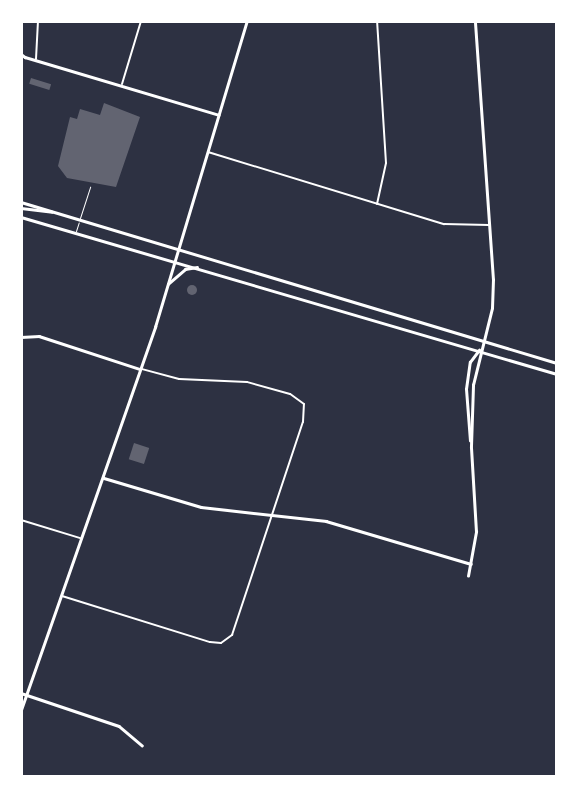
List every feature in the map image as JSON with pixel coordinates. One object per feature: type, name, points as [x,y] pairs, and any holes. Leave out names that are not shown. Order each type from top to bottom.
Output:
[{"type":"street","points":[[36,59],[38,21]]},
{"type":"street","points":[[122,85],[141,21]]},
{"type":"street","points":[[21,710],[23,694],[62,596],[177,259],[247,21]]},
{"type":"street","points":[[376,205],[386,163],[377,21]]},
{"type":"street","points":[[471,446],[479,350],[492,307],[490,225],[475,21]]},
{"type":"street","points":[[22,57],[219,115]]},
{"type":"street","points":[[208,152],[444,224],[490,225]]},
{"type":"street","points":[[21,202],[557,363]]},
{"type":"street","points":[[21,208],[52,212]]},
{"type":"street","points":[[21,216],[201,266],[557,374]]},
{"type":"street","points":[[168,285],[185,269],[201,266]]},
{"type":"street","points":[[21,337],[39,336],[178,379],[247,382],[290,394],[304,404],[303,422],[233,635],[221,643],[62,596]]},
{"type":"street","points":[[468,576],[476,532],[466,389],[470,362],[479,350]]},
{"type":"street","points":[[103,477],[201,507],[326,521],[471,564]]},
{"type":"street","points":[[21,520],[81,538]]},
{"type":"street","points":[[23,694],[119,726],[142,745]]},
{"type":"lane","points":[[76,233],[90,187]]},
{"type":"building","points":[[31,78],[51,84],[49,90],[29,84]]},
{"type":"building","points":[[104,103],[140,117],[116,187],[67,178],[58,166],[70,117],[77,119],[80,109],[100,115]]},
{"type":"building","points":[[192,285],[196,286],[196,294],[192,295],[188,294],[187,290],[188,286]]},
{"type":"building","points":[[134,443],[149,448],[144,464],[129,459]]}]
